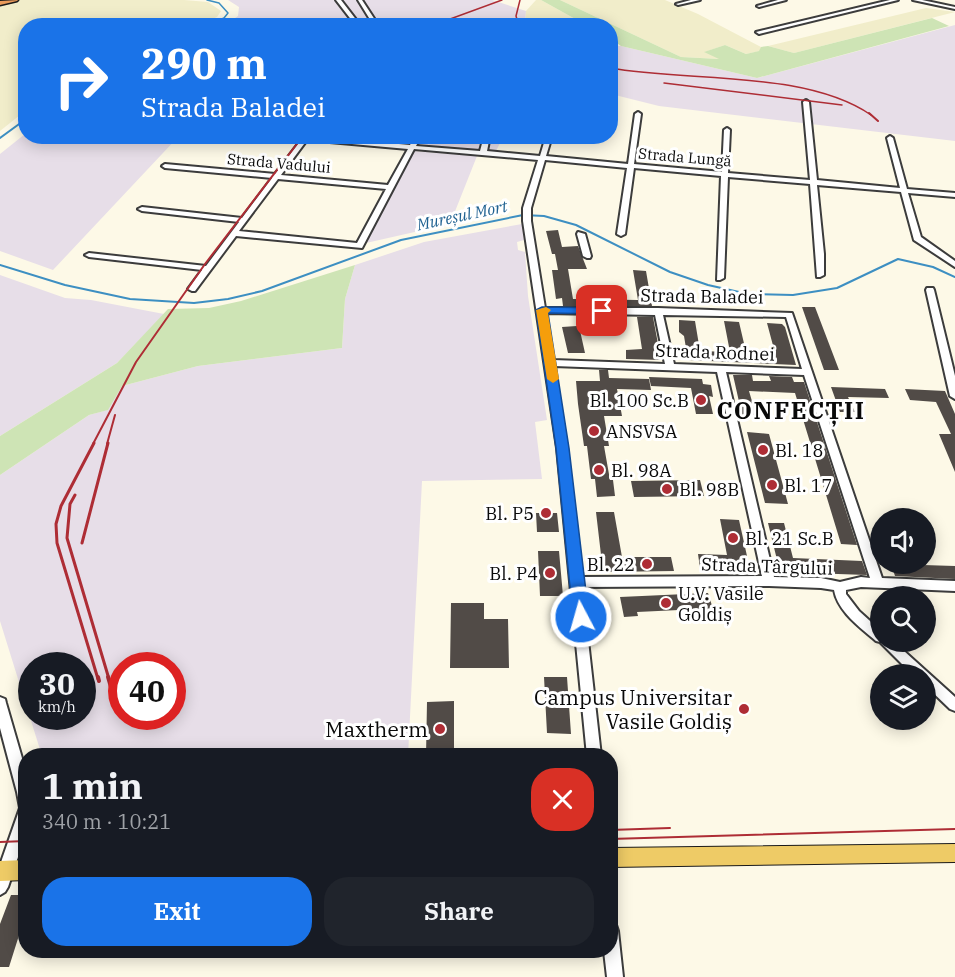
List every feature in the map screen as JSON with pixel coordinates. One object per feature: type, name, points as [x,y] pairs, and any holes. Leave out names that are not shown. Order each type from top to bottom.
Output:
[{"type":"highway","points":[[1,1],[15,0]]},
{"type":"main road","points":[[618,858],[955,853]]},
{"type":"main road","points":[[2,876],[18,872]]},
{"type":"street","points":[[338,0],[353,18]]},
{"type":"street","points":[[360,0],[372,18]]},
{"type":"street","points":[[678,4],[698,0]]},
{"type":"street","points":[[759,6],[784,0]]},
{"type":"street","points":[[759,32],[896,0]]},
{"type":"street","points":[[915,0],[955,8]]},
{"type":"street","points":[[806,102],[820,275]]},
{"type":"street","points":[[621,234],[638,114]]},
{"type":"street","points":[[720,278],[727,130]]},
{"type":"street","points":[[890,138],[906,190],[917,238],[955,266]]},
{"type":"street","points":[[192,289],[301,144]]},
{"type":"street","name":"Strada Lungă","points":[[369,144],[955,195]]},
{"type":"street","points":[[233,233],[359,246],[413,144]]},
{"type":"street","points":[[483,153],[485,144]]},
{"type":"street","points":[[547,144],[527,212],[550,363],[577,582],[593,748]]},
{"type":"street","name":"Strada Vadului","points":[[165,166],[390,187]]},
{"type":"street","points":[[142,209],[243,220]]},
{"type":"street","points":[[581,234],[587,256]]},
{"type":"street","points":[[89,255],[206,268]]},
{"type":"street","points":[[930,291],[955,396]]},
{"type":"street","name":"Strada Baladei","points":[[542,310],[789,315],[807,372]]},
{"type":"street","points":[[658,311],[670,367]]},
{"type":"street","name":"Strada Rodnei","points":[[550,363],[807,372]]},
{"type":"street","points":[[721,370],[769,581]]},
{"type":"street","points":[[807,372],[877,582]]},
{"type":"street","name":"Strada Târgului","points":[[577,582],[769,581],[821,583],[840,587],[852,583],[877,582],[955,586]]},
{"type":"street","points":[[840,587],[839,593],[843,602],[870,628]]},
{"type":"street","points":[[897,652],[911,664]]},
{"type":"street","points":[[936,687],[955,705]]},
{"type":"street","points":[[0,703],[18,770]]},
{"type":"street","points":[[2,876],[18,831]]},
{"type":"street","points":[[613,958],[615,977]]},
{"type":"shaded area","points":[[0,0],[184,0],[208,2],[221,11],[214,18],[18,18],[18,117],[0,131]]},
{"type":"shaded area","points":[[228,0],[492,0],[526,11],[526,18],[235,18],[238,16],[239,7]]},
{"type":"shaded area","points":[[536,0],[541,0],[573,18],[526,18],[526,11]]},
{"type":"shaded area","points":[[560,0],[665,0],[698,14],[761,47],[760,51],[746,54],[725,45],[705,52],[721,59],[681,57],[618,27],[618,18],[598,18]]},
{"type":"shaded area","points":[[926,8],[955,12],[794,53],[768,46]]},
{"type":"shaded area","points":[[955,25],[955,141],[659,106],[618,96],[618,46],[757,78]]},
{"type":"shaded area","points":[[18,140],[18,144],[171,144],[53,270],[0,251],[0,154]]},
{"type":"shaded area","points":[[418,144],[500,144],[496,151]]},
{"type":"shaded area","points":[[414,151],[477,156],[450,224],[366,243]]},
{"type":"shaded area","points":[[522,224],[524,240],[517,242],[518,250],[525,252],[528,296],[547,420],[535,422],[542,479],[422,481],[408,748],[40,748],[34,730],[96,730],[96,652],[18,652],[18,679],[0,621],[0,475],[89,415],[107,410],[122,386],[198,366],[342,348],[345,299],[355,265],[424,242]]},
{"type":"shaded area","points":[[0,275],[65,298],[91,300],[164,314],[117,363],[0,436]]},
{"type":"green space","points":[[541,0],[560,0],[598,18],[573,18]]},
{"type":"green space","points":[[932,18],[949,26],[757,78],[618,44],[618,27],[681,57],[719,59],[704,52],[725,45],[746,54],[768,46],[794,53]]},
{"type":"green space","points":[[355,265],[345,299],[342,348],[198,366],[122,386],[108,410],[89,415],[0,475],[0,436],[117,363],[168,309],[209,308],[241,301]]},
{"type":"building","points":[[558,230],[562,247],[578,246],[587,269],[568,269],[573,299],[638,300],[633,270],[646,271],[652,306],[563,306],[562,298],[556,299],[552,270],[558,270],[555,254],[552,254],[546,231]]},
{"type":"building","points":[[802,307],[815,307],[839,370],[824,370]]},
{"type":"building","points":[[576,316],[607,316],[608,327],[579,326],[585,353],[568,353],[562,327],[577,326]]},
{"type":"building","points":[[637,317],[653,317],[661,360],[626,359],[626,350],[642,349]]},
{"type":"building","points":[[679,320],[695,321],[700,351],[730,352],[724,321],[739,322],[746,352],[775,353],[767,323],[782,324],[785,327],[796,365],[688,360],[684,336],[679,332]]},
{"type":"building","points":[[599,370],[608,370],[609,378],[649,379],[651,390],[617,389],[622,416],[604,416],[609,446],[604,446],[615,496],[597,497],[595,479],[591,479],[587,446],[584,446],[576,381],[600,381]]},
{"type":"building","points":[[733,375],[752,375],[753,381],[771,381],[769,376],[792,377],[794,382],[804,382],[857,545],[841,544],[795,393],[749,391],[756,415],[742,415]]},
{"type":"building","points":[[649,377],[702,379],[703,384],[711,385],[713,397],[709,396],[713,414],[696,414],[691,388],[651,386]]},
{"type":"building","points":[[831,387],[885,389],[889,398],[848,397],[855,412],[840,412]]},
{"type":"building","points":[[905,389],[945,391],[955,414],[955,472],[939,434],[951,434],[936,402],[910,400]]},
{"type":"building","points":[[747,432],[769,434],[788,504],[765,503]]},
{"type":"building","name":"Bl. 98B","points":[[700,480],[704,496],[634,497],[631,481]]},
{"type":"building","points":[[596,512],[614,512],[622,557],[671,557],[674,571],[603,572]]},
{"type":"building","points":[[536,513],[557,513],[559,532],[537,532]]},
{"type":"building","points":[[720,519],[739,520],[747,556],[744,556],[747,571],[700,568],[698,554],[727,555]]},
{"type":"building","points":[[768,523],[784,523],[793,558],[862,561],[867,575],[780,572]]},
{"type":"building","name":"Bl. P4","points":[[538,551],[559,551],[563,596],[540,596]]},
{"type":"building","points":[[936,565],[955,566],[955,579],[895,576],[894,574],[936,574]]},
{"type":"building","name":"U.V. Vasile Goldiș","points":[[708,593],[714,612],[701,612],[700,609],[637,612],[638,616],[624,617],[620,597]]},
{"type":"building","points":[[451,603],[484,603],[484,619],[508,619],[509,668],[450,668]]},
{"type":"building","points":[[544,677],[567,677],[571,734],[547,733]]},
{"type":"building","name":"Maxtherm","points":[[454,701],[454,748],[426,748],[427,702]]},
{"type":"building","points":[[11,895],[18,895],[18,938],[9,967],[0,967],[0,924]]},
{"type":"waterway","name":"Mureșul Mort","points":[[207,0],[219,3],[228,13],[224,18]]},
{"type":"waterway","name":"Mureșul Mort","points":[[0,138],[18,125]]},
{"type":"waterway","name":"Mureșul Mort","points":[[0,265],[65,285],[130,299],[194,303],[228,299],[262,291],[401,240],[523,215],[544,216],[576,225],[670,272],[708,285],[748,294],[793,295],[837,288],[898,259],[933,267],[955,277]]},
{"type":"tram line","points":[[618,830],[670,828]]},
{"type":"tram line","points":[[618,839],[955,829]]},
{"type":"tram line","points":[[0,842],[18,841]]},
{"type":"railway","points":[[453,18],[502,0]]},
{"type":"railway","points":[[517,18],[520,0]]},
{"type":"railway","points":[[618,69],[780,84],[844,101],[871,115]]},
{"type":"railway","points":[[664,83],[842,105]]},
{"type":"railway","points":[[869,113],[878,121]]},
{"type":"railway","points":[[93,444],[136,362],[205,264],[297,144]]},
{"type":"railway","points":[[107,444],[115,415]]},
{"type":"railway","points":[[94,443],[61,506],[56,524],[57,543],[98,679]]},
{"type":"railway","points":[[82,543],[108,443]]},
{"type":"railway","points":[[75,495],[70,504],[67,538],[108,676]]},
{"type":"railway","points":[[98,677],[99,681]]},
{"type":"slow traffic","points":[[546,310],[542,310],[553,379]]},
{"type":"place","name":"Bl. 100 Sc.B","points":[[701,400]]},
{"type":"place","name":"ANSVSA","points":[[594,431]]},
{"type":"place","name":"Bl. 18","points":[[763,450]]},
{"type":"place","name":"Bl. 98A","points":[[599,470]]},
{"type":"place","name":"Bl. 17","points":[[772,485]]},
{"type":"place","name":"Bl. 98B","points":[[667,489]]},
{"type":"place","name":"Bl. P5","points":[[546,513]]},
{"type":"place","name":"Bl. 21 Sc.B","points":[[733,538]]},
{"type":"place","name":"Bl. 22","points":[[647,564]]},
{"type":"place","name":"Bl. P4","points":[[550,573]]},
{"type":"place","name":"U.V. Vasile Goldiș","points":[[666,603]]},
{"type":"place","name":"Campus Universitar Vasile Goldiș","points":[[744,709]]},
{"type":"place","name":"Maxtherm","points":[[440,729]]},
{"type":"district","name":"CONFECȚII","points":[[791,410]]},
{"type":"route","points":[[581,617],[562,448],[542,310],[602,311]]}]
